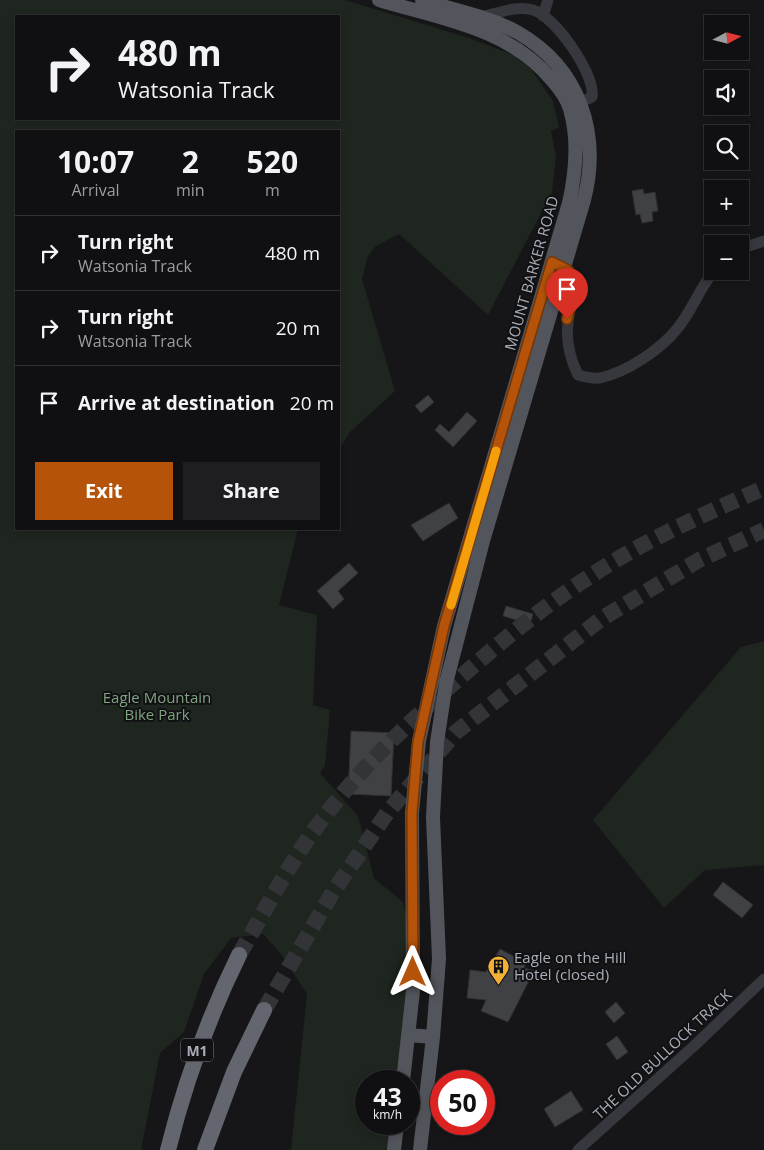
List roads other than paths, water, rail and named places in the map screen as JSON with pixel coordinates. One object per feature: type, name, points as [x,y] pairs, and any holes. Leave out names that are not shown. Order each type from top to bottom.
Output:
[{"type":"highway","name":"M1","points":[[168,1150],[197,1052],[216,1001],[238,955]]},
{"type":"highway","points":[[205,1150],[234,1072],[264,1010]]},
{"type":"main road","name":"MOUNT BARKER ROAD","points":[[379,0],[475,28],[517,47],[537,63],[575,105]]},
{"type":"main road","name":"MOUNT BARKER ROAD","points":[[420,1150],[433,1038],[439,959],[433,817],[440,725],[456,638],[558,264],[576,163],[575,105],[569,81],[540,49],[516,32],[422,0]]},
{"type":"main road","name":"MOUNT BARKER ROAD","points":[[404,1070],[414,963],[412,813],[416,762],[423,722],[444,626],[558,264]]},
{"type":"main road","points":[[423,722],[440,725]]},
{"type":"main road","points":[[408,1035],[433,1038]]},
{"type":"main road","points":[[394,1150],[396,1135]]},
{"type":"street","points":[[543,16],[548,0]]},
{"type":"street","points":[[479,18],[515,9],[535,10],[543,16],[570,45],[590,79],[593,90],[592,97],[575,105]]},
{"type":"street","points":[[749,246],[764,241]]},
{"type":"street","points":[[558,264],[573,276],[577,284],[566,330],[573,365],[578,375],[594,378],[628,366],[667,340],[678,328],[706,280]]},
{"type":"street","name":"THE OLD BULLOCK TRACK","points":[[578,1150],[687,1052],[764,979]]},
{"type":"tunnel","points":[[239,955],[290,867],[324,817],[370,763],[437,698],[520,627],[589,577],[652,540],[764,488]]},
{"type":"tunnel","points":[[264,1010],[333,892],[387,813],[456,732],[601,619],[699,560],[764,530]]},
{"type":"place","name":"Eagle on the Hill Hotel (closed)","points":[[498,985]]},
{"type":"park label","name":"Eagle Mountain Bike Park","points":[[157,706]]}]
